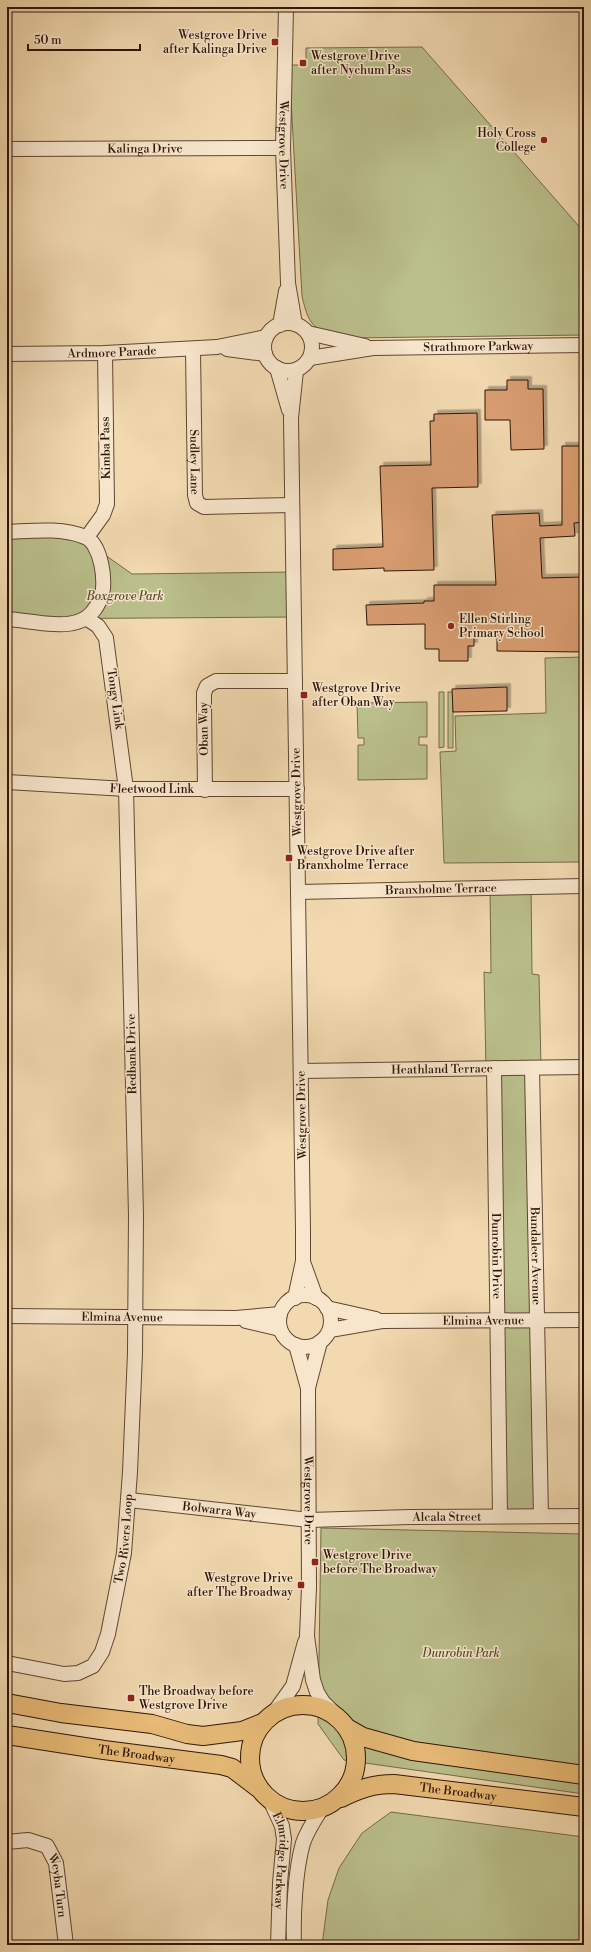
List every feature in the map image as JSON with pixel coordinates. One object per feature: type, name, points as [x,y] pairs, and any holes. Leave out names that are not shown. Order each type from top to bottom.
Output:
[{"type":"main road","points":[[7,1703],[152,1724],[186,1734],[203,1736],[242,1730],[292,1706],[310,1705],[327,1710],[344,1724],[386,1744],[413,1752],[584,1775]]},
{"type":"main road","points":[[267,1719],[252,1738],[249,1755],[251,1773],[265,1795],[287,1810],[306,1813],[329,1805],[349,1786],[356,1769],[356,1752],[351,1735],[344,1724]]},
{"type":"main road","name":"The Broadway","points":[[7,1735],[104,1750],[221,1764],[232,1768],[265,1795]]},
{"type":"main road","name":"The Broadway","points":[[329,1805],[360,1788],[377,1784],[394,1784],[584,1807]]},
{"type":"street","name":"Westgrove Drive","points":[[286,7],[283,148],[288,283],[295,324]]},
{"type":"street","name":"Kalinga Drive","points":[[7,150],[283,148]]},
{"type":"street","name":"Westgrove Drive","points":[[280,324],[288,283]]},
{"type":"street","points":[[265,354],[264,343],[266,338],[269,332],[280,324],[295,324],[308,333],[312,345],[310,358],[303,366],[296,371],[277,368]]},
{"type":"street","name":"Strathmore Parkway","points":[[308,333],[373,348]]},
{"type":"street","name":"Ardmore Parade","points":[[7,354],[105,354],[193,349],[217,347],[266,338]]},
{"type":"street","name":"Strathmore Parkway","points":[[310,358],[373,348],[584,345]]},
{"type":"street","name":"Ardmore Parade","points":[[217,347],[265,354]]},
{"type":"street","name":"Sudley Lane","points":[[193,349],[195,495],[197,503],[204,507],[292,505]]},
{"type":"street","name":"Kimba Pass","points":[[87,537],[103,516],[107,504],[105,354]]},
{"type":"street","name":"Westgrove Drive","points":[[265,354],[268,360],[277,368],[291,418]]},
{"type":"street","name":"Westgrove Drive","points":[[295,1298],[303,1261],[291,418],[296,371]]},
{"type":"street","points":[[7,532],[65,531],[87,537],[97,548],[102,565],[102,596],[92,613],[86,618],[75,623],[7,619]]},
{"type":"street","name":"Tongy Link","points":[[86,618],[98,626],[106,638],[126,789]]},
{"type":"street","name":"Oban Way","points":[[205,790],[204,693],[207,686],[216,682],[295,681]]},
{"type":"street","name":"Fleetwood Link","points":[[7,782],[126,789],[296,789]]},
{"type":"street","name":"Redbank Drive","points":[[126,789],[136,1215],[136,1318]]},
{"type":"street","name":"Branxholme Terrace","points":[[298,892],[584,886]]},
{"type":"street","name":"Heathland Terrace","points":[[301,1071],[584,1067]]},
{"type":"street","name":"Dunrobin Drive","points":[[494,1068],[500,1516]]},
{"type":"street","name":"Bundaleer Avenue","points":[[532,1068],[541,1516]]},
{"type":"street","name":"Westgrove Drive","points":[[303,1261],[316,1298]]},
{"type":"street","points":[[302,1296],[316,1298],[327,1308],[331,1321],[330,1330],[320,1342],[304,1347],[296,1345],[284,1336],[280,1329],[280,1314],[283,1307],[295,1298],[302,1296]]},
{"type":"street","name":"Elmina Avenue","points":[[327,1308],[382,1321]]},
{"type":"street","name":"Elmina Avenue","points":[[7,1316],[236,1318],[280,1314]]},
{"type":"street","name":"Two Rivers Loop","points":[[7,1663],[64,1674],[78,1673],[93,1666],[102,1652],[108,1634],[124,1553],[129,1500],[136,1318]]},
{"type":"street","name":"Elmina Avenue","points":[[236,1318],[280,1329]]},
{"type":"street","name":"Elmina Avenue","points":[[330,1330],[382,1321],[584,1320]]},
{"type":"street","name":"Westgrove Drive","points":[[320,1342],[308,1388],[309,1587],[307,1636],[313,1680],[317,1692],[323,1702],[344,1724]]},
{"type":"street","name":"Westgrove Drive","points":[[296,1345],[308,1388]]},
{"type":"street","name":"Bolwarra Way","points":[[129,1500],[309,1520]]},
{"type":"street","name":"Alcala Street","points":[[309,1520],[500,1516],[584,1516]]},
{"type":"street","name":"Westgrove Drive","points":[[267,1719],[293,1686],[307,1636]]},
{"type":"street","name":"Elmridge Parkway","points":[[265,1795],[282,1826],[284,1839],[280,1883],[278,1945]]},
{"type":"street","name":"Elmridge Parkway","points":[[294,1945],[298,1870],[303,1843],[311,1825],[329,1805]]},
{"type":"street","name":"Weyba Turn","points":[[7,1842],[28,1840],[47,1846],[56,1863],[66,1945]]},
{"type":"green space","points":[[422,47],[584,232],[584,335],[349,338],[329,333],[316,327],[308,316],[302,296],[289,65],[306,65],[306,48]]},
{"type":"green space","name":"Boxgrove Park","points":[[65,531],[98,550],[132,574],[294,572],[295,617],[7,619],[7,532]]},
{"type":"green space","points":[[584,657],[584,862],[444,863],[440,752],[456,751],[455,716],[546,713],[545,658]]},
{"type":"green space","points":[[439,692],[444,692],[444,747],[439,748]]},
{"type":"green space","points":[[448,692],[453,692],[453,748],[448,748]]},
{"type":"green space","points":[[427,702],[427,737],[419,737],[419,745],[427,745],[427,779],[358,780],[358,745],[364,745],[364,738],[358,738],[357,703]]},
{"type":"green space","points":[[531,884],[532,974],[539,975],[541,1067],[532,1068],[541,1516],[500,1516],[494,1068],[486,1068],[484,972],[491,973],[490,888]]},
{"type":"green space","name":"Dunrobin Park","points":[[321,1528],[584,1534],[584,1794],[344,1760],[318,1724]]},
{"type":"green space","points":[[391,1812],[584,1837],[584,1945],[322,1945],[328,1900],[339,1868],[362,1833]]},
{"type":"building","points":[[507,380],[528,380],[528,389],[543,389],[544,449],[511,450],[510,420],[485,420],[485,390],[507,390]]},
{"type":"building","points":[[477,413],[478,487],[432,488],[434,570],[384,571],[384,568],[333,570],[333,549],[383,547],[380,466],[431,465],[430,421],[434,421],[434,414]]},
{"type":"building","points":[[562,446],[584,446],[584,522],[574,523],[575,536],[540,538],[542,578],[584,577],[584,652],[497,651],[497,633],[474,634],[474,646],[468,646],[468,661],[439,661],[439,649],[425,649],[425,624],[367,625],[366,605],[424,603],[424,601],[434,601],[434,585],[496,585],[492,515],[539,513],[540,526],[562,525]]},
{"type":"building","points":[[507,687],[507,711],[453,712],[452,689]]},
{"type":"place","name":"Westgrove Drive after Kalinga Drive","points":[[275,42]]},
{"type":"place","name":"Westgrove Drive after Nychum Pass","points":[[303,63]]},
{"type":"place","name":"Holy Cross College","points":[[544,140]]},
{"type":"place","name":"Ellen Stirling Primary School","points":[[451,626]]},
{"type":"place","name":"Westgrove Drive after Oban Way","points":[[304,695]]},
{"type":"place","name":"Westgrove Drive after Branxholme Terrace","points":[[289,858]]},
{"type":"place","name":"Westgrove Drive before The Broadway","points":[[315,1562]]},
{"type":"place","name":"Westgrove Drive after The Broadway","points":[[301,1585]]},
{"type":"place","name":"The Broadway before Westgrove Drive","points":[[131,1698]]}]
